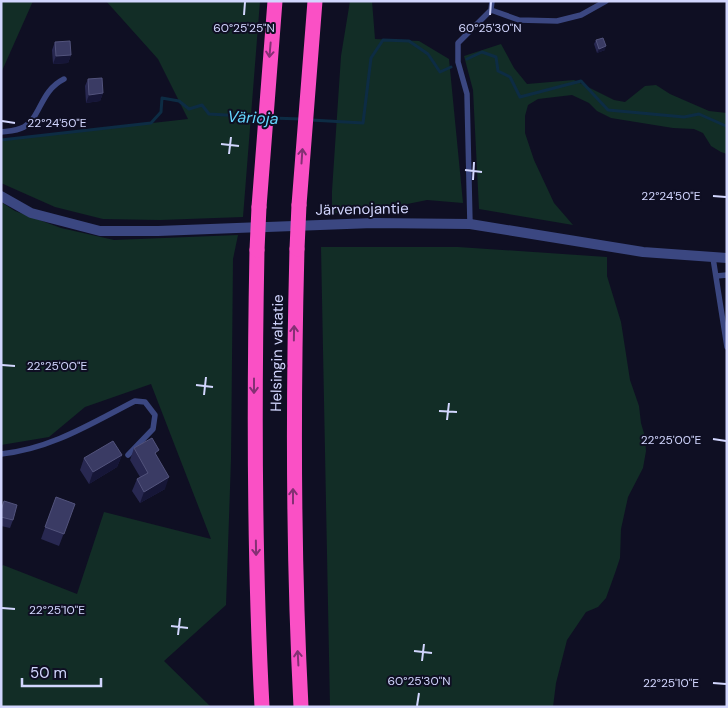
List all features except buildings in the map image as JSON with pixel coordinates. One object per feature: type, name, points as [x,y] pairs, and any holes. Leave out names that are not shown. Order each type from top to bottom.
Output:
[{"type":"highway","name":"Helsingin valtatie","points":[[262,707],[257,610],[254,379],[259,207],[275,1]]},
{"type":"highway","name":"Helsingin valtatie","points":[[301,707],[296,608],[293,378],[299,205],[315,1]]},
{"type":"street","name":"Järvenojantie","points":[[1,196],[31,213],[100,231],[373,223],[470,224],[643,252],[727,258]]},
{"type":"lane","points":[[470,224],[467,94],[458,62],[458,43],[491,10],[492,1]]},
{"type":"lane","points":[[491,10],[519,20],[557,21],[581,15],[606,1]]},
{"type":"lane","points":[[1,132],[27,126],[49,89],[64,79]]},
{"type":"lane","points":[[713,258],[727,348]]},
{"type":"lane","points":[[716,276],[727,275]]},
{"type":"lane","points":[[1,454],[18,452],[60,440],[136,401],[145,402],[155,415],[153,429],[128,455]]},
{"type":"green space","points":[[1,1],[33,1],[1,73]]},
{"type":"green space","points":[[106,1],[260,1],[243,217],[160,220],[103,219],[55,207],[1,183],[1,140],[188,119],[158,59]]},
{"type":"green space","points":[[350,1],[372,1],[375,39],[419,41],[449,59],[463,203],[427,200],[363,213],[332,213],[341,56]]},
{"type":"green space","points":[[501,44],[514,68],[527,84],[574,80],[614,100],[625,102],[645,86],[656,85],[670,94],[709,111],[727,113],[727,154],[711,146],[703,133],[694,129],[673,128],[611,118],[597,111],[589,103],[572,95],[538,99],[528,105],[525,116],[525,133],[534,160],[554,203],[573,225],[479,209],[473,90],[464,56]]},
{"type":"green space","points":[[1,202],[15,211],[61,228],[114,240],[238,235],[233,259],[231,459],[226,605],[164,661],[211,707],[1,707],[1,567],[3,565],[77,594],[104,512],[211,539],[151,384],[85,407],[49,437],[1,445]]},
{"type":"green space","points":[[321,247],[458,247],[607,257],[607,276],[621,322],[630,380],[639,406],[646,451],[643,468],[628,497],[621,529],[620,558],[606,598],[598,607],[586,612],[567,640],[556,683],[553,707],[330,707]]},
{"type":"waterway","name":"Värioja","points":[[311,120],[363,123],[371,58],[383,40],[409,41],[428,54],[440,72],[451,67]]},
{"type":"waterway","name":"Värioja","points":[[467,59],[482,52],[496,57],[498,71],[510,77],[520,97],[581,81],[608,110],[684,117],[699,114],[727,125]]},
{"type":"waterway","name":"Värioja","points":[[1,140],[151,123],[161,112],[162,98],[179,101],[189,109],[202,105],[209,114],[262,117]]},
{"type":"waterway","name":"Värioja","points":[[271,118],[302,119]]}]
